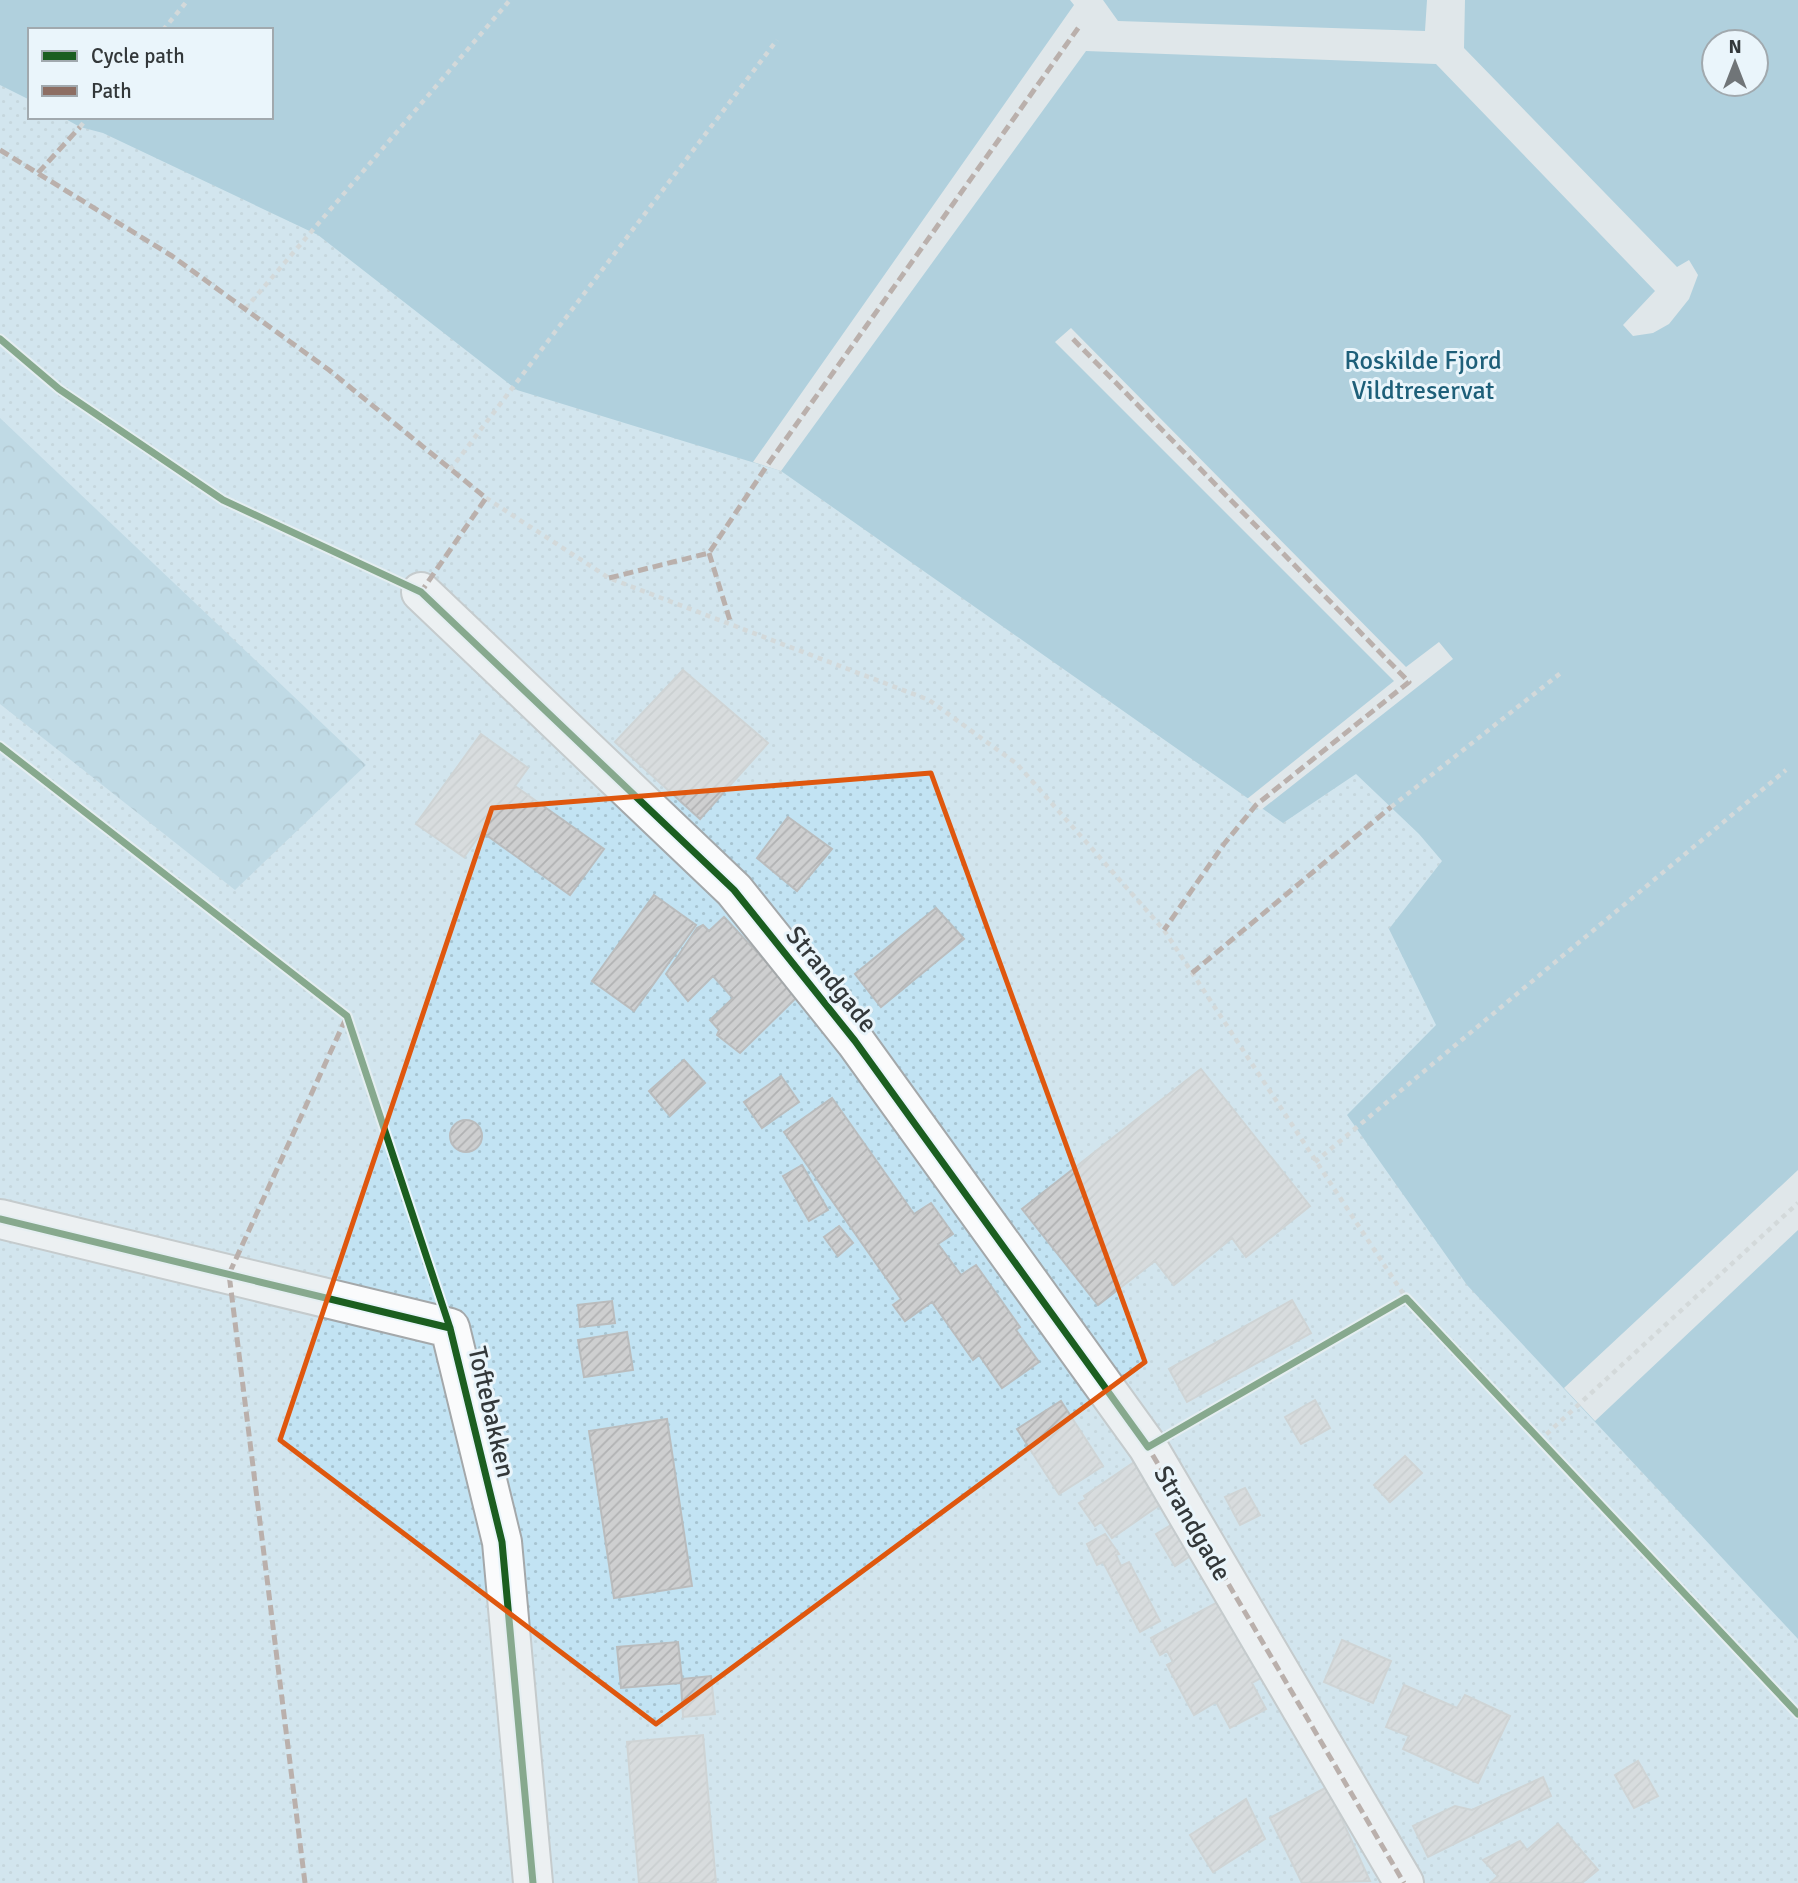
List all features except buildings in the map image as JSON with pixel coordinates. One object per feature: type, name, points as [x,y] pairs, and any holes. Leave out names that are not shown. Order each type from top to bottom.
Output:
[{"type":"street","name":"Strandgade","points":[[421,592],[734,890],[855,1041],[1148,1447],[1404,1883]]},
{"type":"street","name":"Toftebakken","points":[[0,1219],[450,1328],[502,1542],[533,1883]]},
{"type":"path","points":[[165,28],[188,0]]},
{"type":"path","points":[[245,309],[510,0]]},
{"type":"path","points":[[450,470],[776,40]]},
{"type":"path","points":[[80,127],[86,119]]},
{"type":"path","points":[[486,498],[609,578],[929,699],[1017,764],[1164,930],[1406,1298]]},
{"type":"path","points":[[1391,807],[1562,672]]},
{"type":"path","points":[[1315,1162],[1786,770]]},
{"type":"path","points":[[1539,1441],[1798,1203]]},
{"type":"highlighted area","points":[[931,773],[1145,1362],[656,1724],[280,1440],[492,808]]},
{"type":"green space","points":[[0,0],[1798,0],[1798,1883],[0,1883]]},
{"type":"green space","points":[[0,418],[366,765],[235,890],[0,704]]},
{"type":"shaded area","name":"Roskilde Fjord Vildtreservat","points":[[0,0],[1798,0],[1798,1639],[1467,1285],[1347,1115],[1436,1025],[1389,929],[1442,861],[1419,834],[1356,774],[1283,823],[781,471],[517,390],[318,235],[103,133],[80,127],[66,119],[273,119],[273,28],[28,28],[28,99],[0,85]]},
{"type":"pier","points":[[1070,0],[1103,0],[1118,21],[1425,31],[1427,0],[1465,0],[1464,48],[1677,267],[1689,260],[1698,275],[1689,299],[1669,324],[1653,333],[1633,336],[1623,325],[1655,291],[1436,64],[1086,51],[781,471],[753,462],[1074,5]]},
{"type":"pier","points":[[1071,328],[1406,667],[1439,642],[1453,659],[1261,810],[1247,799],[1394,681],[1055,342]]},
{"type":"pier","points":[[1798,1170],[1798,1230],[1595,1421],[1564,1388]]},
{"type":"marked path","points":[[609,578],[709,553],[766,467],[1081,24]]},
{"type":"marked path","points":[[38,173],[80,127]]},
{"type":"marked path","points":[[0,150],[172,256],[329,370],[486,498],[421,592]]},
{"type":"marked path","points":[[1073,339],[1409,682],[1256,805],[1224,844],[1164,930]]},
{"type":"marked path","points":[[709,553],[731,624]]},
{"type":"marked path","points":[[1192,973],[1391,807]]},
{"type":"marked path","points":[[305,1883],[229,1274],[347,1016]]},
{"type":"marked path","points":[[1145,1442],[1404,1883]]},
{"type":"cycle path","points":[[0,339],[59,389],[223,500],[421,592],[734,890],[855,1041],[1148,1447],[1406,1298],[1798,1714]]},
{"type":"cycle path","points":[[0,746],[347,1016],[450,1328],[502,1542],[533,1883]]},
{"type":"cycle path","points":[[0,1219],[450,1328]]}]
